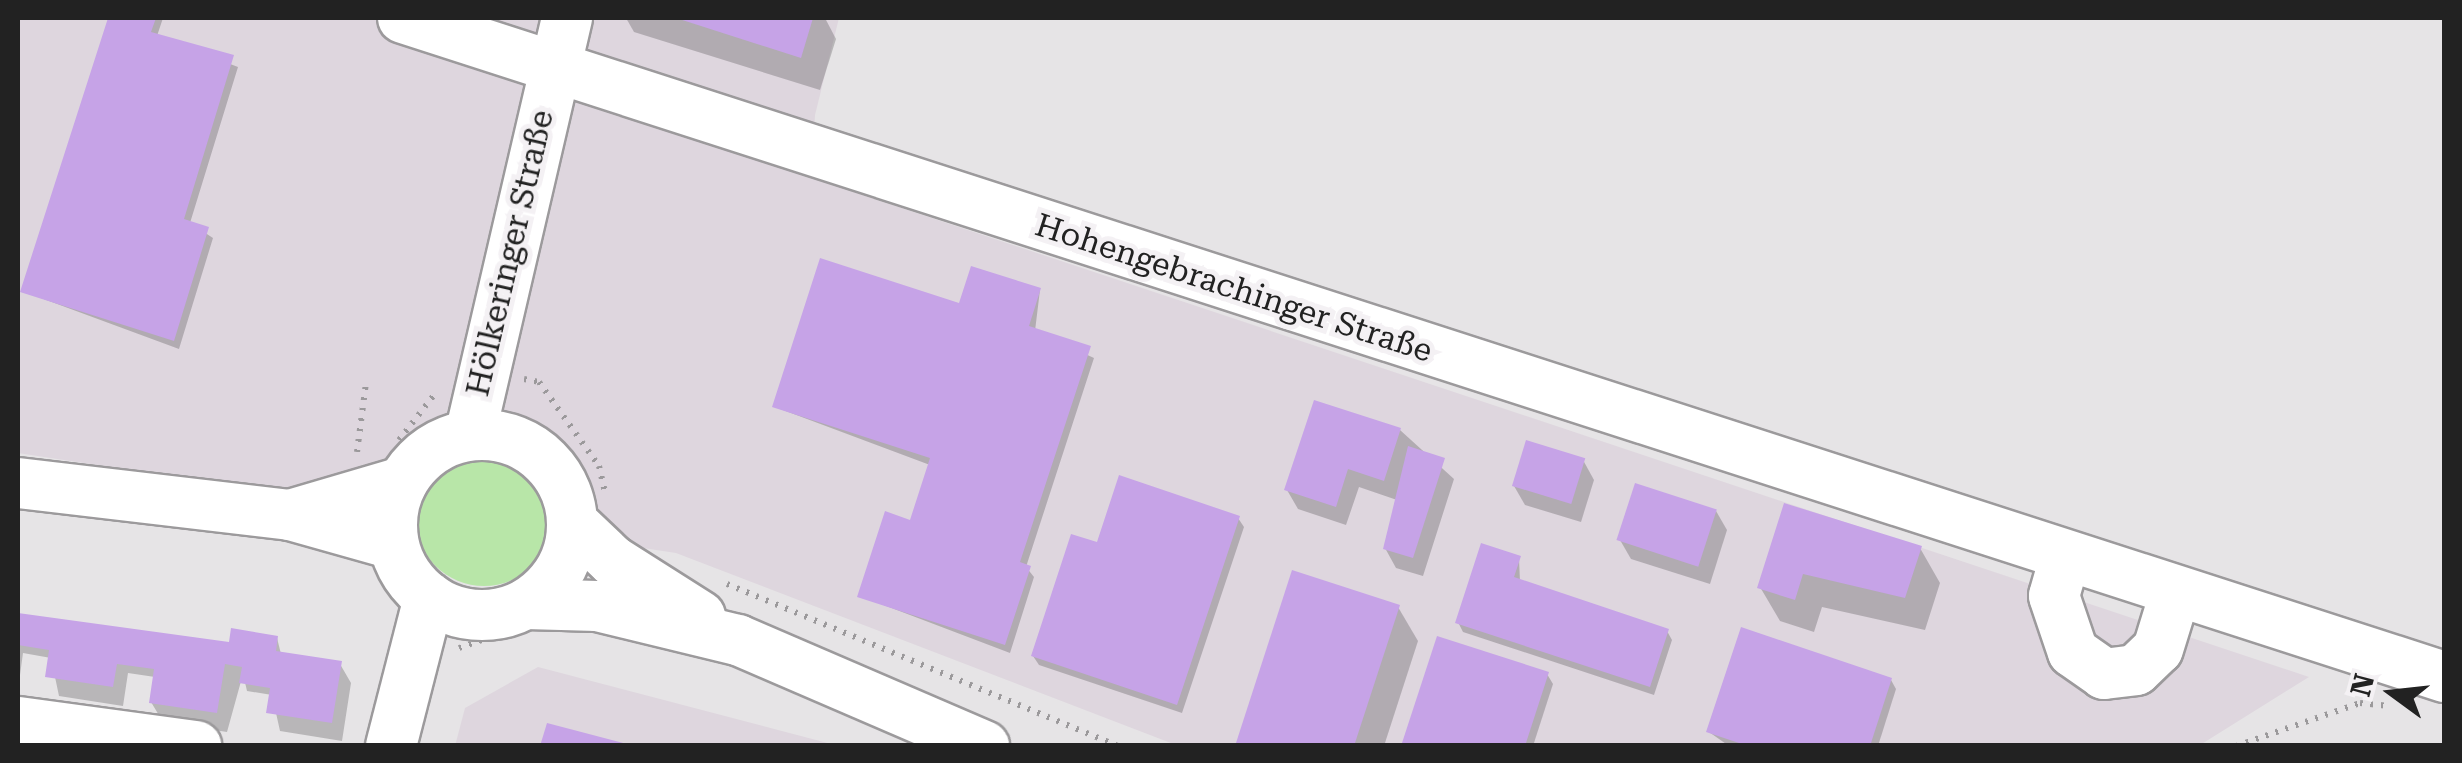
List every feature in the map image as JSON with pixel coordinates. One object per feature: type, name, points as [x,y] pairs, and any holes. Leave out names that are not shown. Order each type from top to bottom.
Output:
[{"type":"street","name":"Hohengebrachinger Straße","points":[[404,18],[552,71],[2174,597],[2444,677]]},
{"type":"street","name":"Hölkeringer Straße","points":[[470,435],[480,372],[567,18]]},
{"type":"street","points":[[290,516],[388,462],[470,435],[528,447],[551,466],[590,515],[613,562],[738,640],[984,746]]},
{"type":"street","points":[[388,462],[393,544],[429,598],[476,615],[526,604],[597,606],[738,640]]},
{"type":"street","points":[[18,483],[290,516],[393,544]]},
{"type":"street","points":[[526,604],[560,569],[590,515]]},
{"type":"street","points":[[2064,561],[2054,596],[2073,652],[2104,674],[2136,670],[2158,650],[2174,597]]},
{"type":"street","points":[[391,746],[429,598]]},
{"type":"street","points":[[18,722],[196,746]]},
{"type":"path","points":[[366,383],[356,463],[388,462],[436,390],[480,372],[540,382],[599,466],[590,515]]},
{"type":"path","points":[[720,581],[1118,746]]},
{"type":"path","points":[[2236,746],[2360,703],[2406,708]]},
{"type":"shaded area","points":[[18,18],[839,18],[815,115],[812,178],[2309,677],[2200,745],[1176,745],[676,553],[18,453]]},
{"type":"shaded area","points":[[538,667],[835,745],[455,746],[465,708]]},
{"type":"green space","points":[[484,448],[510,453],[533,468],[548,491],[553,517],[548,543],[533,566],[510,581],[484,586],[458,581],[435,566],[420,543],[415,517],[420,491],[435,468],[458,453]]},
{"type":"building","points":[[108,18],[156,18],[151,32],[234,55],[184,219],[209,227],[174,341],[20,292]]},
{"type":"building","points":[[676,18],[813,18],[801,58]]},
{"type":"building","points":[[820,258],[959,303],[971,266],[1041,288],[1029,326],[1091,346],[1020,562],[1031,566],[1005,645],[857,597],[885,511],[910,520],[930,458],[772,407]]},
{"type":"building","points":[[1314,400],[1401,428],[1384,481],[1348,469],[1336,507],[1284,490]]},
{"type":"building","points":[[1526,440],[1585,458],[1571,504],[1512,486]]},
{"type":"building","points":[[1408,446],[1445,458],[1413,558],[1383,549]]},
{"type":"building","points":[[1119,475],[1240,516],[1177,705],[1031,656],[1071,534],[1097,542]]},
{"type":"building","points":[[1635,483],[1717,510],[1698,567],[1616,540]]},
{"type":"building","points":[[1784,503],[1922,546],[1905,598],[1803,574],[1795,600],[1757,588]]},
{"type":"building","points":[[1481,543],[1521,556],[1514,577],[1669,629],[1650,687],[1455,623]]},
{"type":"building","points":[[1292,570],[1400,605],[1354,746],[1236,743]]},
{"type":"building","points":[[18,613],[229,642],[231,628],[278,636],[276,651],[342,661],[332,723],[266,713],[270,688],[239,683],[242,667],[225,664],[217,713],[149,703],[154,669],[117,664],[113,687],[45,677],[49,650],[18,645]]},
{"type":"building","points":[[1741,627],[1892,678],[1870,746],[1748,746],[1706,732]]},
{"type":"building","points":[[1437,636],[1549,672],[1525,746],[1401,746]]},
{"type":"building","points":[[547,723],[627,744],[627,746],[540,746]]}]
